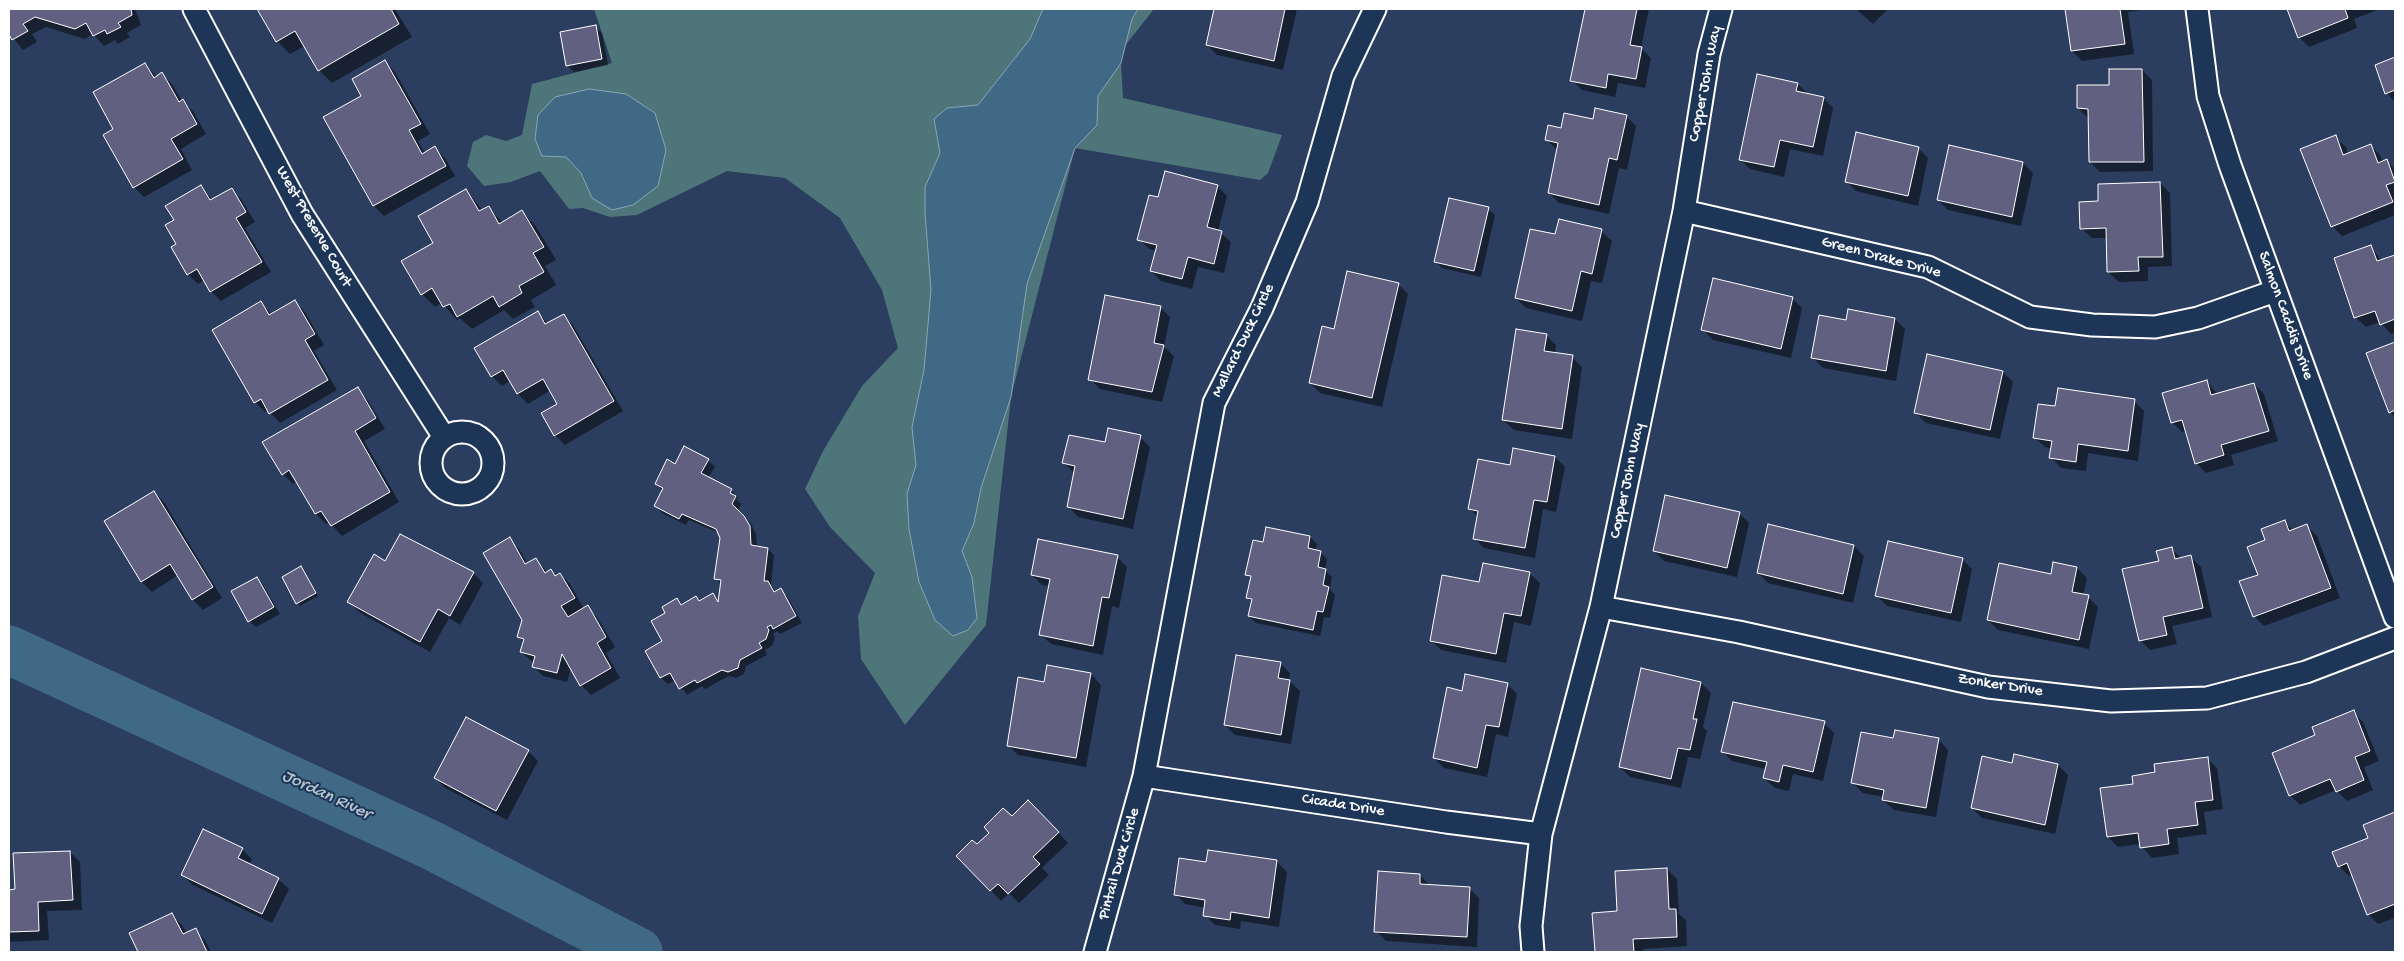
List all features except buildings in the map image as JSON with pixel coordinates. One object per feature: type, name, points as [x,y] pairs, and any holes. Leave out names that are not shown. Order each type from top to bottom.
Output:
[{"type":"street","name":"West Preserve Court","points":[[194,9],[302,214],[444,437]]},
{"type":"street","name":"Mallard Duck Circle","points":[[1144,776],[1214,403],[1262,308],[1307,202],[1344,76],[1375,9]]},
{"type":"street","name":"Copper John Way","points":[[1533,952],[1531,926],[1541,834],[1601,607],[1684,211],[1709,54],[1721,9]]},
{"type":"street","name":"Salmon Caddis Drive","points":[[2197,9],[2208,96],[2230,165],[2395,617]]},
{"type":"street","name":"Green Drake Drive","points":[[1684,211],[1928,267],[2030,317],[2092,325],[2155,327],[2198,318],[2275,290]]},
{"type":"street","name":"Zonker Drive","points":[[1601,607],[1739,632],[1988,687],[2111,701],[2207,698],[2306,672],[2395,638]]},
{"type":"street","name":"Cicada Drive","points":[[1144,776],[1446,822],[1541,834]]},
{"type":"street","name":"Pintail Duck Circle","points":[[1095,952],[1144,776]]},
{"type":"green space","points":[[594,9],[1154,9],[1124,47],[1121,63],[1123,98],[1282,135],[1268,173],[1260,180],[1075,148],[1011,397],[986,625],[905,725],[861,659],[858,616],[875,573],[830,527],[805,489],[823,451],[862,386],[898,348],[882,290],[840,218],[785,178],[727,171],[637,215],[610,217],[583,208],[569,209],[540,171],[511,182],[484,186],[467,166],[473,142],[486,135],[506,141],[522,135],[532,84],[612,63]]},
{"type":"water","points":[[1043,9],[1138,9],[1132,19],[1121,63],[1098,96],[1097,125],[1075,148],[1027,284],[1011,397],[981,488],[974,523],[962,551],[972,577],[977,618],[968,630],[953,636],[935,620],[919,582],[909,529],[907,494],[916,465],[912,427],[924,370],[931,290],[925,213],[925,187],[940,153],[934,119],[947,108],[978,105],[1030,39]]},
{"type":"water","points":[[589,89],[626,94],[655,113],[666,150],[658,186],[633,205],[612,210],[592,198],[581,173],[566,157],[542,156],[535,139],[538,115],[555,97]]},
{"type":"waterway","name":"Jordan River","points":[[9,650],[431,845],[638,952]]}]
